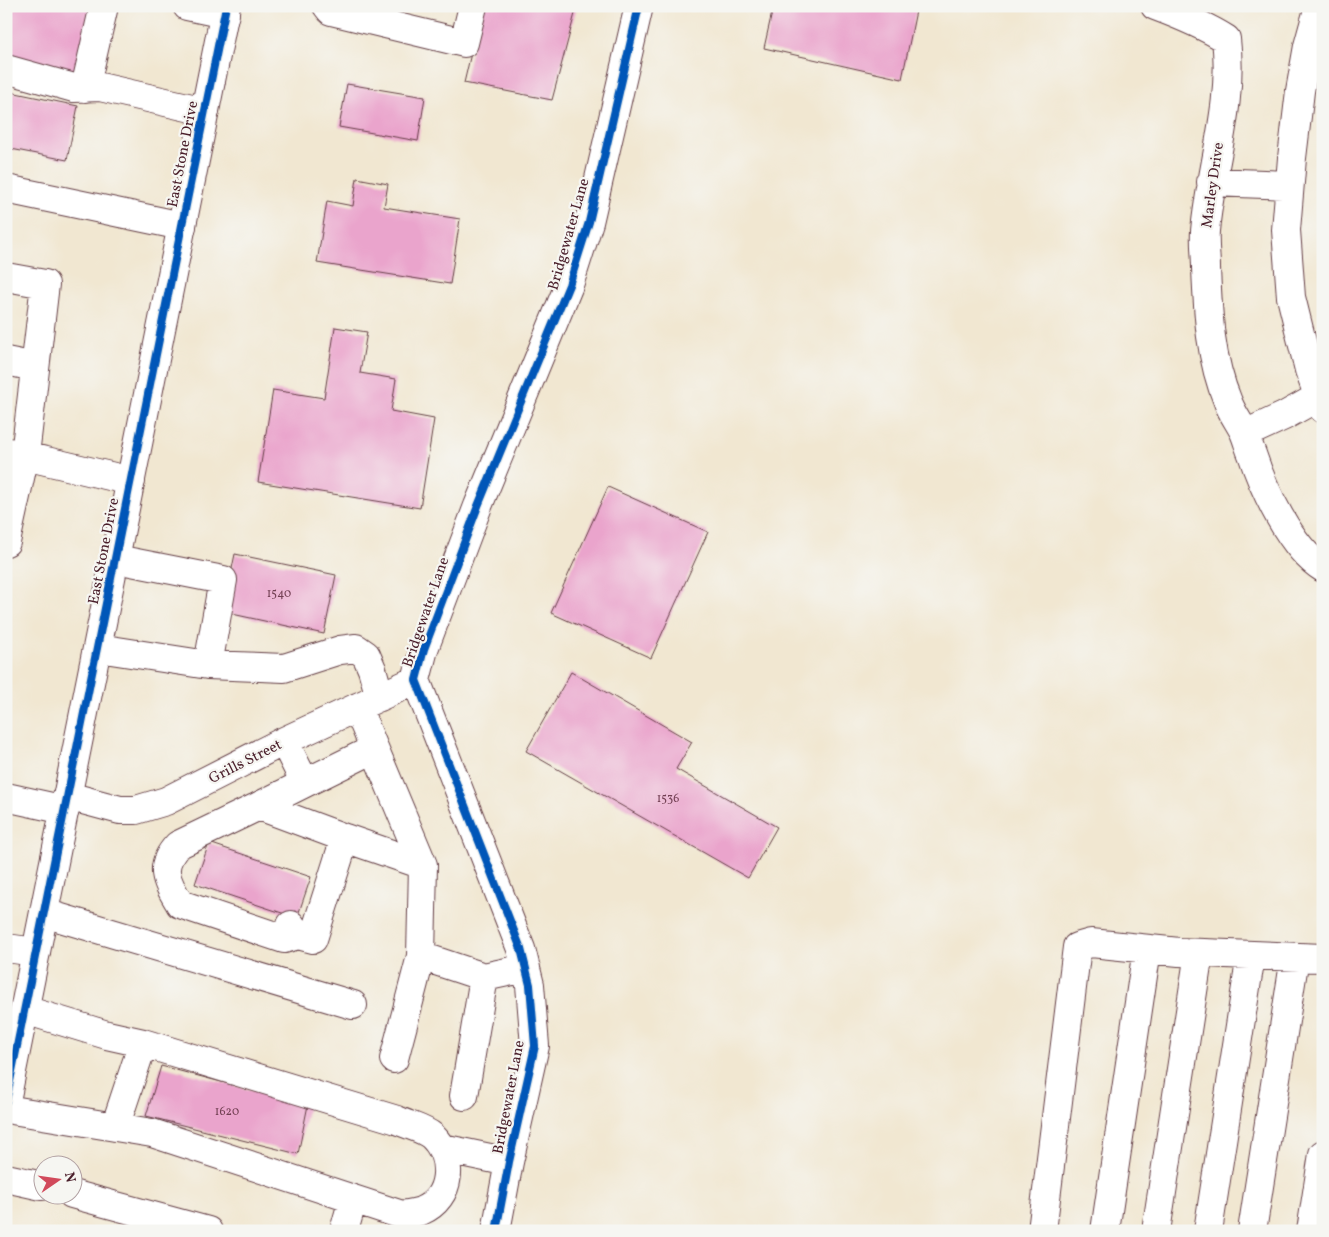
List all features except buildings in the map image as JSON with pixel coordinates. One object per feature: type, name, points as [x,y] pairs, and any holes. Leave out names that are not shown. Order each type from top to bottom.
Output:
[{"type":"main road","points":[[85,88],[104,6]]},
{"type":"main road","points":[[187,6],[225,10]]},
{"type":"main road","points":[[327,6],[331,10],[464,43],[473,6]]},
{"type":"main road","name":"Bridgewater Lane","points":[[496,1231],[509,1162],[535,1046],[530,984],[521,949],[416,680],[424,650],[478,506],[569,285],[589,222],[639,6]]},
{"type":"main road","name":"Marley Drive","points":[[1155,6],[1204,27],[1226,39],[1228,59],[1224,110],[1211,182],[1205,232],[1209,327],[1214,362],[1228,403],[1245,434],[1259,474],[1278,513],[1299,545],[1323,568]]},
{"type":"main road","points":[[1245,434],[1284,416],[1320,403],[1309,370],[1291,298],[1286,230],[1300,90],[1308,46],[1321,6]]},
{"type":"main road","name":"East Stone Drive","points":[[6,1101],[225,10]]},
{"type":"main road","points":[[6,69],[74,88],[100,87],[205,112]]},
{"type":"main road","points":[[1211,182],[1290,185]]},
{"type":"main road","points":[[6,189],[182,226]]},
{"type":"main road","points":[[6,277],[45,284],[35,367],[16,453],[6,542]]},
{"type":"main road","points":[[6,362],[35,367]]},
{"type":"main road","points":[[16,453],[131,481]]},
{"type":"main road","points":[[116,559],[223,580],[208,665]]},
{"type":"main road","points":[[98,648],[208,665],[284,668],[340,650],[356,648],[366,655],[372,669],[369,702],[374,749],[423,865],[421,956],[394,1059]]},
{"type":"main road","name":"Grills Street","points":[[6,798],[136,810],[166,801],[284,741],[416,680]]},
{"type":"main road","points":[[284,741],[305,783]]},
{"type":"main road","points":[[345,838],[306,937],[284,939],[180,904],[168,882],[165,865],[170,854],[178,846],[374,749]]},
{"type":"main road","points":[[259,806],[423,865]]},
{"type":"main road","points":[[44,913],[353,1005]]},
{"type":"main road","points":[[1042,1231],[1077,947],[1090,943],[1199,953],[1323,958]]},
{"type":"main road","points":[[6,948],[36,952]]},
{"type":"main road","points":[[1105,1231],[1147,949]]},
{"type":"main road","points":[[1156,1231],[1199,953]]},
{"type":"main road","points":[[1208,1231],[1251,955]]},
{"type":"main road","points":[[421,956],[484,977],[526,968]]},
{"type":"main road","points":[[1252,1231],[1295,957]]},
{"type":"main road","points":[[464,1096],[484,977]]},
{"type":"main road","points":[[6,1109],[152,1133],[402,1215],[421,1210],[433,1203],[442,1193],[446,1178],[447,1161],[442,1148],[430,1135],[397,1120],[143,1043],[107,1035],[25,1010]]},
{"type":"main road","points":[[115,1127],[143,1043]]},
{"type":"main road","points":[[442,1148],[509,1162]]},
{"type":"main road","points":[[1311,1231],[1323,1154]]},
{"type":"main road","points":[[6,1178],[32,1184]]},
{"type":"main road","points":[[82,1197],[208,1231]]},
{"type":"main road","points":[[344,1231],[353,1199]]},
{"type":"cycle path","points":[[6,1101],[226,6]]},
{"type":"cycle path","points":[[496,1231],[509,1162],[535,1046],[530,985],[521,949],[416,680],[424,649],[478,506],[569,285],[589,222],[639,6]]}]
